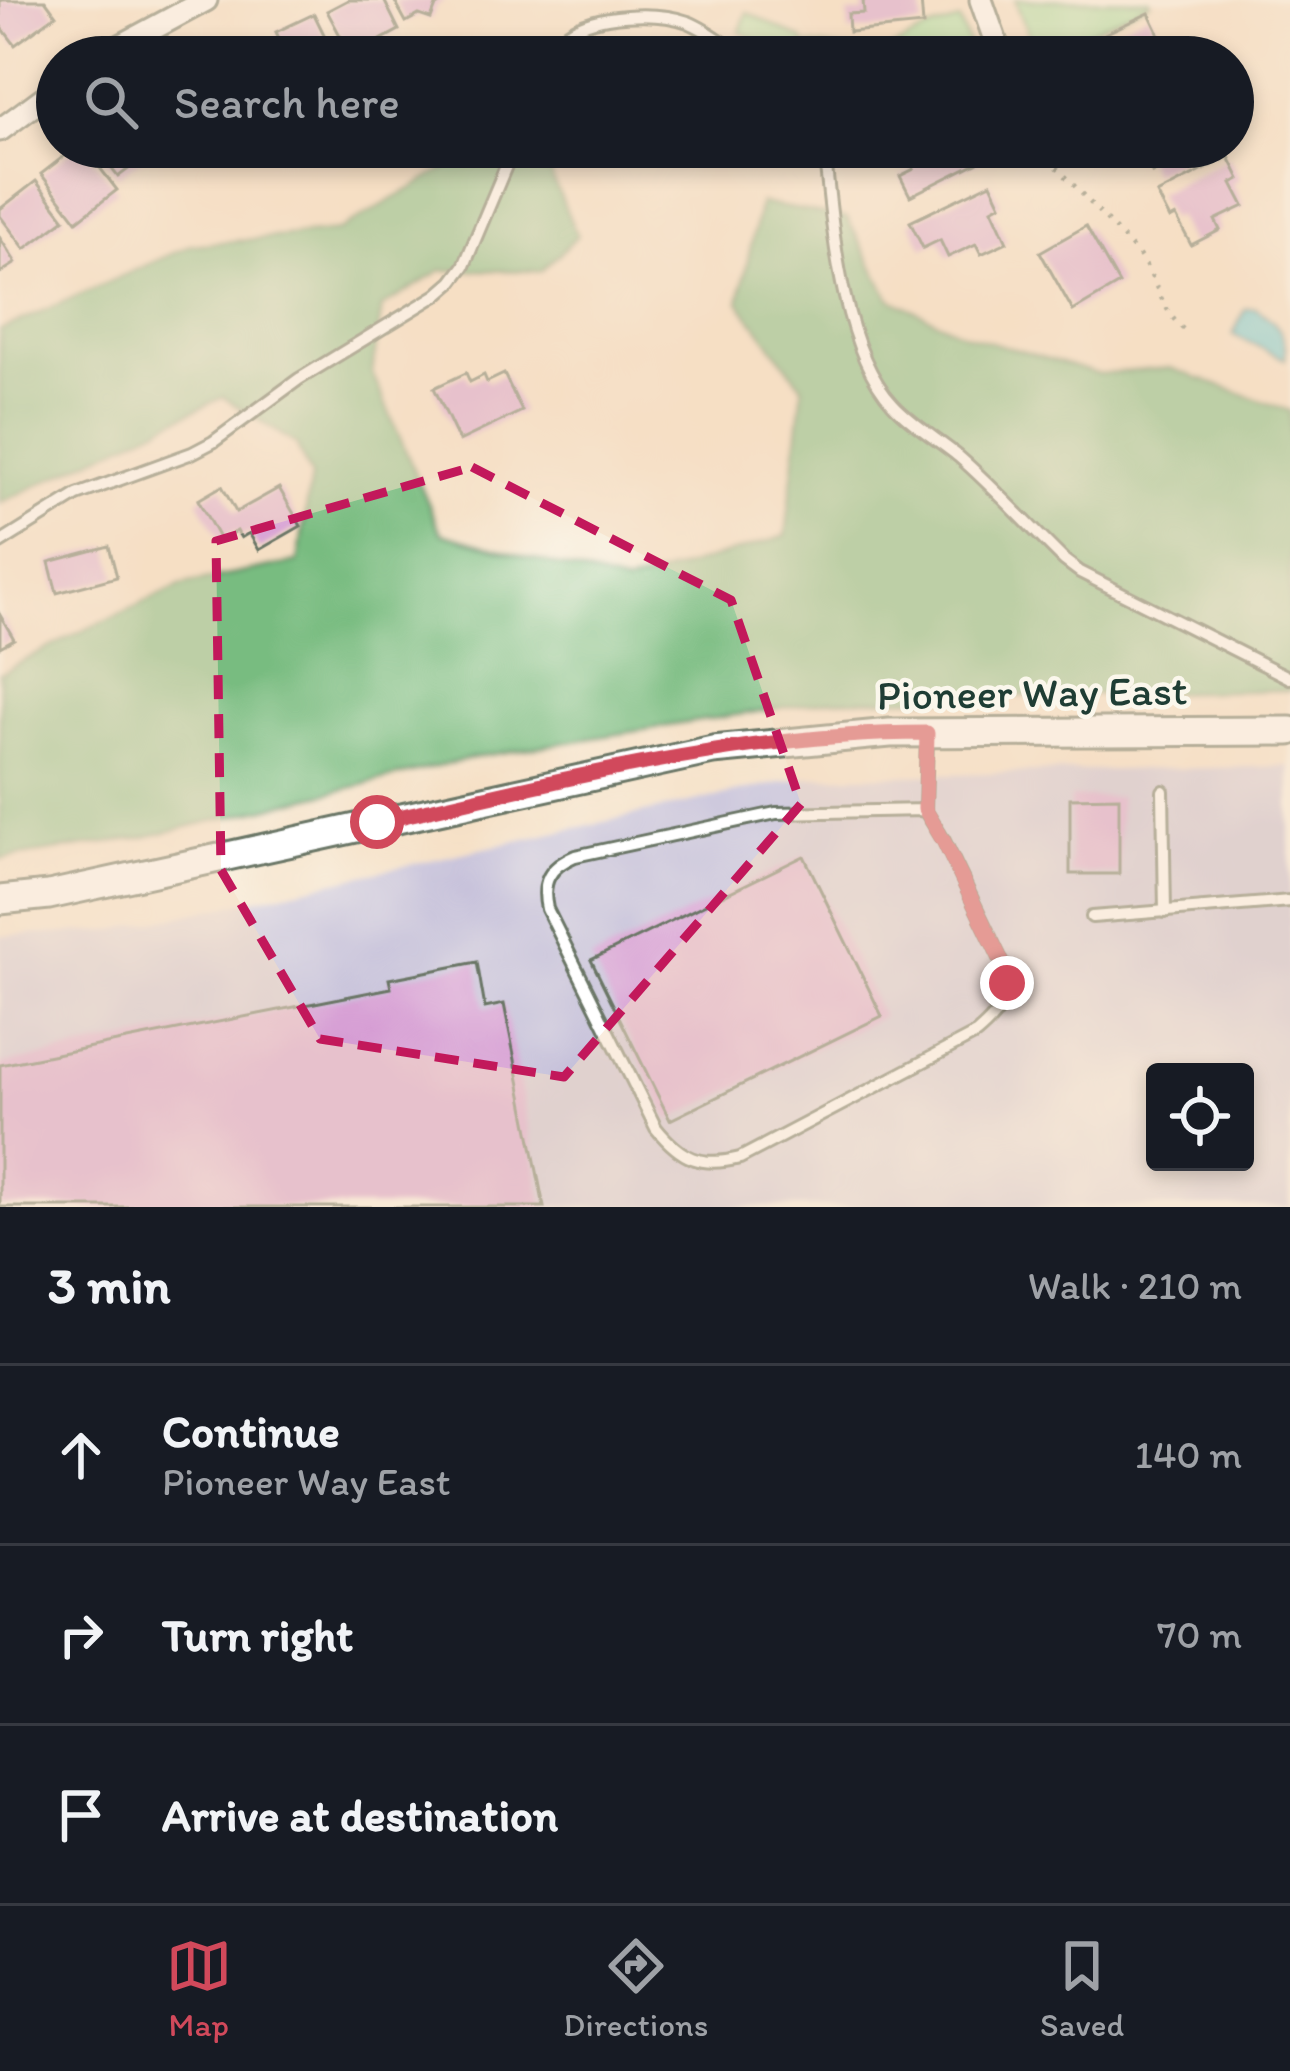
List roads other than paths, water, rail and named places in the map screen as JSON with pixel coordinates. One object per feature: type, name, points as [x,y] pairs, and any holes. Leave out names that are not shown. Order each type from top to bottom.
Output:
[{"type":"street","points":[[130,36],[171,8],[206,0]]},
{"type":"street","points":[[981,0],[994,36]]},
{"type":"street","points":[[0,130],[36,103]]},
{"type":"street","name":"Pioneer Way East","points":[[0,900],[49,895],[713,750],[890,733],[1290,731]]},
{"type":"lane","points":[[566,36],[588,24],[637,14],[685,21],[713,36]]},
{"type":"lane","points":[[0,544],[77,495],[213,442],[298,379],[436,295],[464,266],[505,168]]},
{"type":"lane","points":[[826,168],[848,316],[870,368],[893,405],[961,459],[1080,572],[1290,678]]},
{"type":"lane","points":[[925,809],[776,813],[575,856],[551,870],[545,883],[547,909],[656,1128],[671,1147],[716,1165],[740,1159],[976,1034],[1005,1001],[1002,962],[925,809],[927,733]]},
{"type":"lane","points":[[1163,791],[1166,912]]},
{"type":"lane","points":[[1092,917],[1290,901]]},
{"type":"water","points":[[1256,308],[1279,329],[1285,359],[1233,335],[1245,309]]}]
